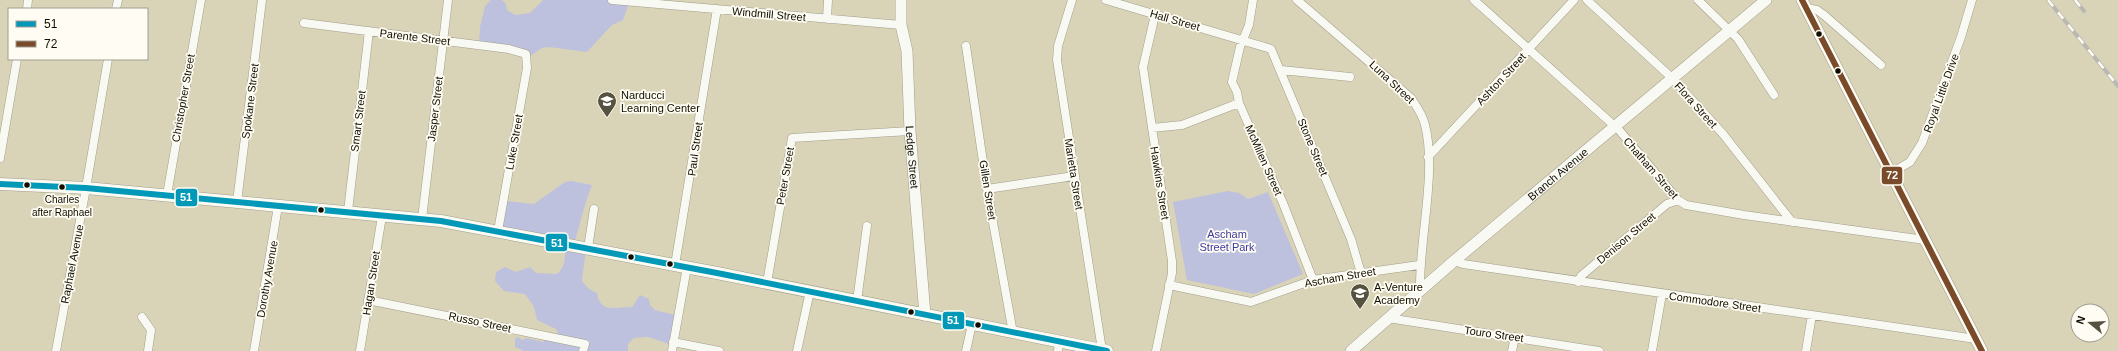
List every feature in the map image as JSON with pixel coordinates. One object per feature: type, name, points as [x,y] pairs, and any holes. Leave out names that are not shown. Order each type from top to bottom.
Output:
[{"type":"main road","name":"Ledge Street","points":[[901,0],[901,25],[907,51],[910,131],[925,315]]},
{"type":"main road","name":"Branch Avenue","points":[[1351,351],[1454,260],[1766,0]]},
{"type":"main road","points":[[1804,4],[1982,351]]},
{"type":"main road","points":[[0,184],[86,188],[422,219],[498,231],[810,291],[1013,333],[1058,346],[1104,350]]},
{"type":"street","name":"Christopher Street","points":[[167,196],[201,0]]},
{"type":"street","name":"Spokane Street","points":[[238,202],[262,0]]},
{"type":"street","name":"Jasper Street","points":[[422,219],[448,0]]},
{"type":"street","name":"Windmill Street","points":[[612,0],[901,25]]},
{"type":"street","points":[[827,19],[828,0]]},
{"type":"street","name":"Marietta Street","points":[[1072,0],[1057,52],[1074,176],[1104,350]]},
{"type":"street","name":"Hall Street","points":[[1106,0],[1244,40]]},
{"type":"street","name":"McMillen Street","points":[[1253,0],[1249,25],[1240,47],[1232,82],[1237,92],[1239,103],[1280,197],[1313,280]]},
{"type":"street","name":"Luna Street","points":[[1297,0],[1411,98],[1419,109],[1425,124],[1428,157],[1427,190],[1419,265],[1420,290]]},
{"type":"street","name":"Chatham Street","points":[[1474,0],[1614,126],[1678,200],[1686,205],[1792,222],[1925,240]]},
{"type":"street","name":"Ashton Street","points":[[1428,157],[1574,0]]},
{"type":"street","name":"Flora Street","points":[[1587,0],[1672,78],[1723,134],[1792,222]]},
{"type":"street","points":[[1698,0],[1730,30],[1774,95]]},
{"type":"street","name":"Royal Little Drive","points":[[1891,173],[1910,162],[1922,143],[1959,43],[1972,0]]},
{"type":"street","points":[[1804,4],[1824,15],[1881,65]]},
{"type":"street","name":"Paul Street","points":[[672,351],[681,266],[717,9]]},
{"type":"street","name":"Hawkins Street","points":[[1155,15],[1143,67],[1172,261],[1169,285],[1156,351]]},
{"type":"street","name":"Parente Street","points":[[304,23],[509,49],[526,54]]},
{"type":"street","name":"Smart Street","points":[[348,211],[369,31]]},
{"type":"street","name":"Stone Street","points":[[1244,40],[1272,49],[1351,238],[1361,273]]},
{"type":"street","name":"Gillen Street","points":[[966,46],[987,189],[1013,333]]},
{"type":"street","name":"Luke Street","points":[[498,231],[527,68],[526,54]]},
{"type":"street","points":[[0,158],[17,60]]},
{"type":"street","name":"Raphael Avenue","points":[[56,351],[108,60]]},
{"type":"street","points":[[1281,70],[1350,77]]},
{"type":"street","points":[[1152,128],[1182,125],[1239,103]]},
{"type":"street","name":"Peter Street","points":[[767,283],[792,138],[910,131]]},
{"type":"street","points":[[987,189],[1074,176]]},
{"type":"street","name":"Denison Street","points":[[1578,282],[1581,276],[1668,204],[1678,200]]},
{"type":"street","name":"Dorothy Avenue","points":[[254,351],[278,206]]},
{"type":"street","points":[[588,248],[594,209]]},
{"type":"street","name":"Hagan Street","points":[[360,351],[382,216]]},
{"type":"street","points":[[857,301],[867,226]]},
{"type":"street","name":"Commodore Street","points":[[1454,260],[1463,264],[1578,282],[1976,339]]},
{"type":"street","name":"Ascham Street","points":[[1169,285],[1251,302],[1313,280],[1419,265]]},
{"type":"street","points":[[797,351],[810,291]]},
{"type":"street","points":[[1652,351],[1662,294]]},
{"type":"street","name":"Russo Street","points":[[368,300],[585,344],[584,351]]},
{"type":"street","points":[[1806,351],[1812,315]]},
{"type":"street","points":[[142,317],[151,330],[148,351]]},
{"type":"street","name":"Touro Street","points":[[1388,318],[1599,351]]},
{"type":"street","points":[[966,351],[972,324]]},
{"type":"street","points":[[1512,351],[1515,337]]},
{"type":"street","points":[[673,342],[719,351]]},
{"type":"green space","points":[[491,0],[502,0],[506,4],[507,10],[515,15],[530,13],[543,0],[615,0],[629,3],[623,20],[612,25],[587,52],[549,47],[542,48],[526,59],[520,53],[479,45],[480,27],[485,6]]},
{"type":"green space","points":[[571,181],[592,185],[584,207],[574,244],[586,249],[582,281],[589,289],[597,293],[599,300],[606,307],[632,307],[640,295],[649,299],[650,305],[655,310],[679,316],[672,345],[648,337],[634,338],[628,344],[628,351],[524,351],[515,347],[515,338],[518,337],[522,340],[527,338],[543,342],[548,337],[554,338],[558,332],[556,329],[537,320],[534,307],[525,294],[504,291],[495,281],[496,272],[505,267],[516,272],[530,267],[536,273],[557,274],[564,264],[566,244],[501,230],[506,201],[534,204],[565,182]]},
{"type":"green space","name":"Ascham Street Park","points":[[1228,191],[1239,193],[1248,199],[1268,192],[1303,274],[1254,294],[1187,280],[1173,202]]},
{"type":"railway","points":[[2048,0],[2118,86]]},
{"type":"railway","points":[[2075,0],[2084,11]]},
{"type":"transit line","name":"72","points":[[1802,0],[1982,351]]},
{"type":"transit line","name":"51","points":[[0,184],[86,188],[441,221],[717,273],[1107,351]]},
{"type":"place","name":"Narducci Learning Center","points":[[607,118]]},
{"type":"place","name":"Charles after Raphael","points":[[62,187]]},
{"type":"place","name":"A-Venture Academy","points":[[1360,310]]}]
